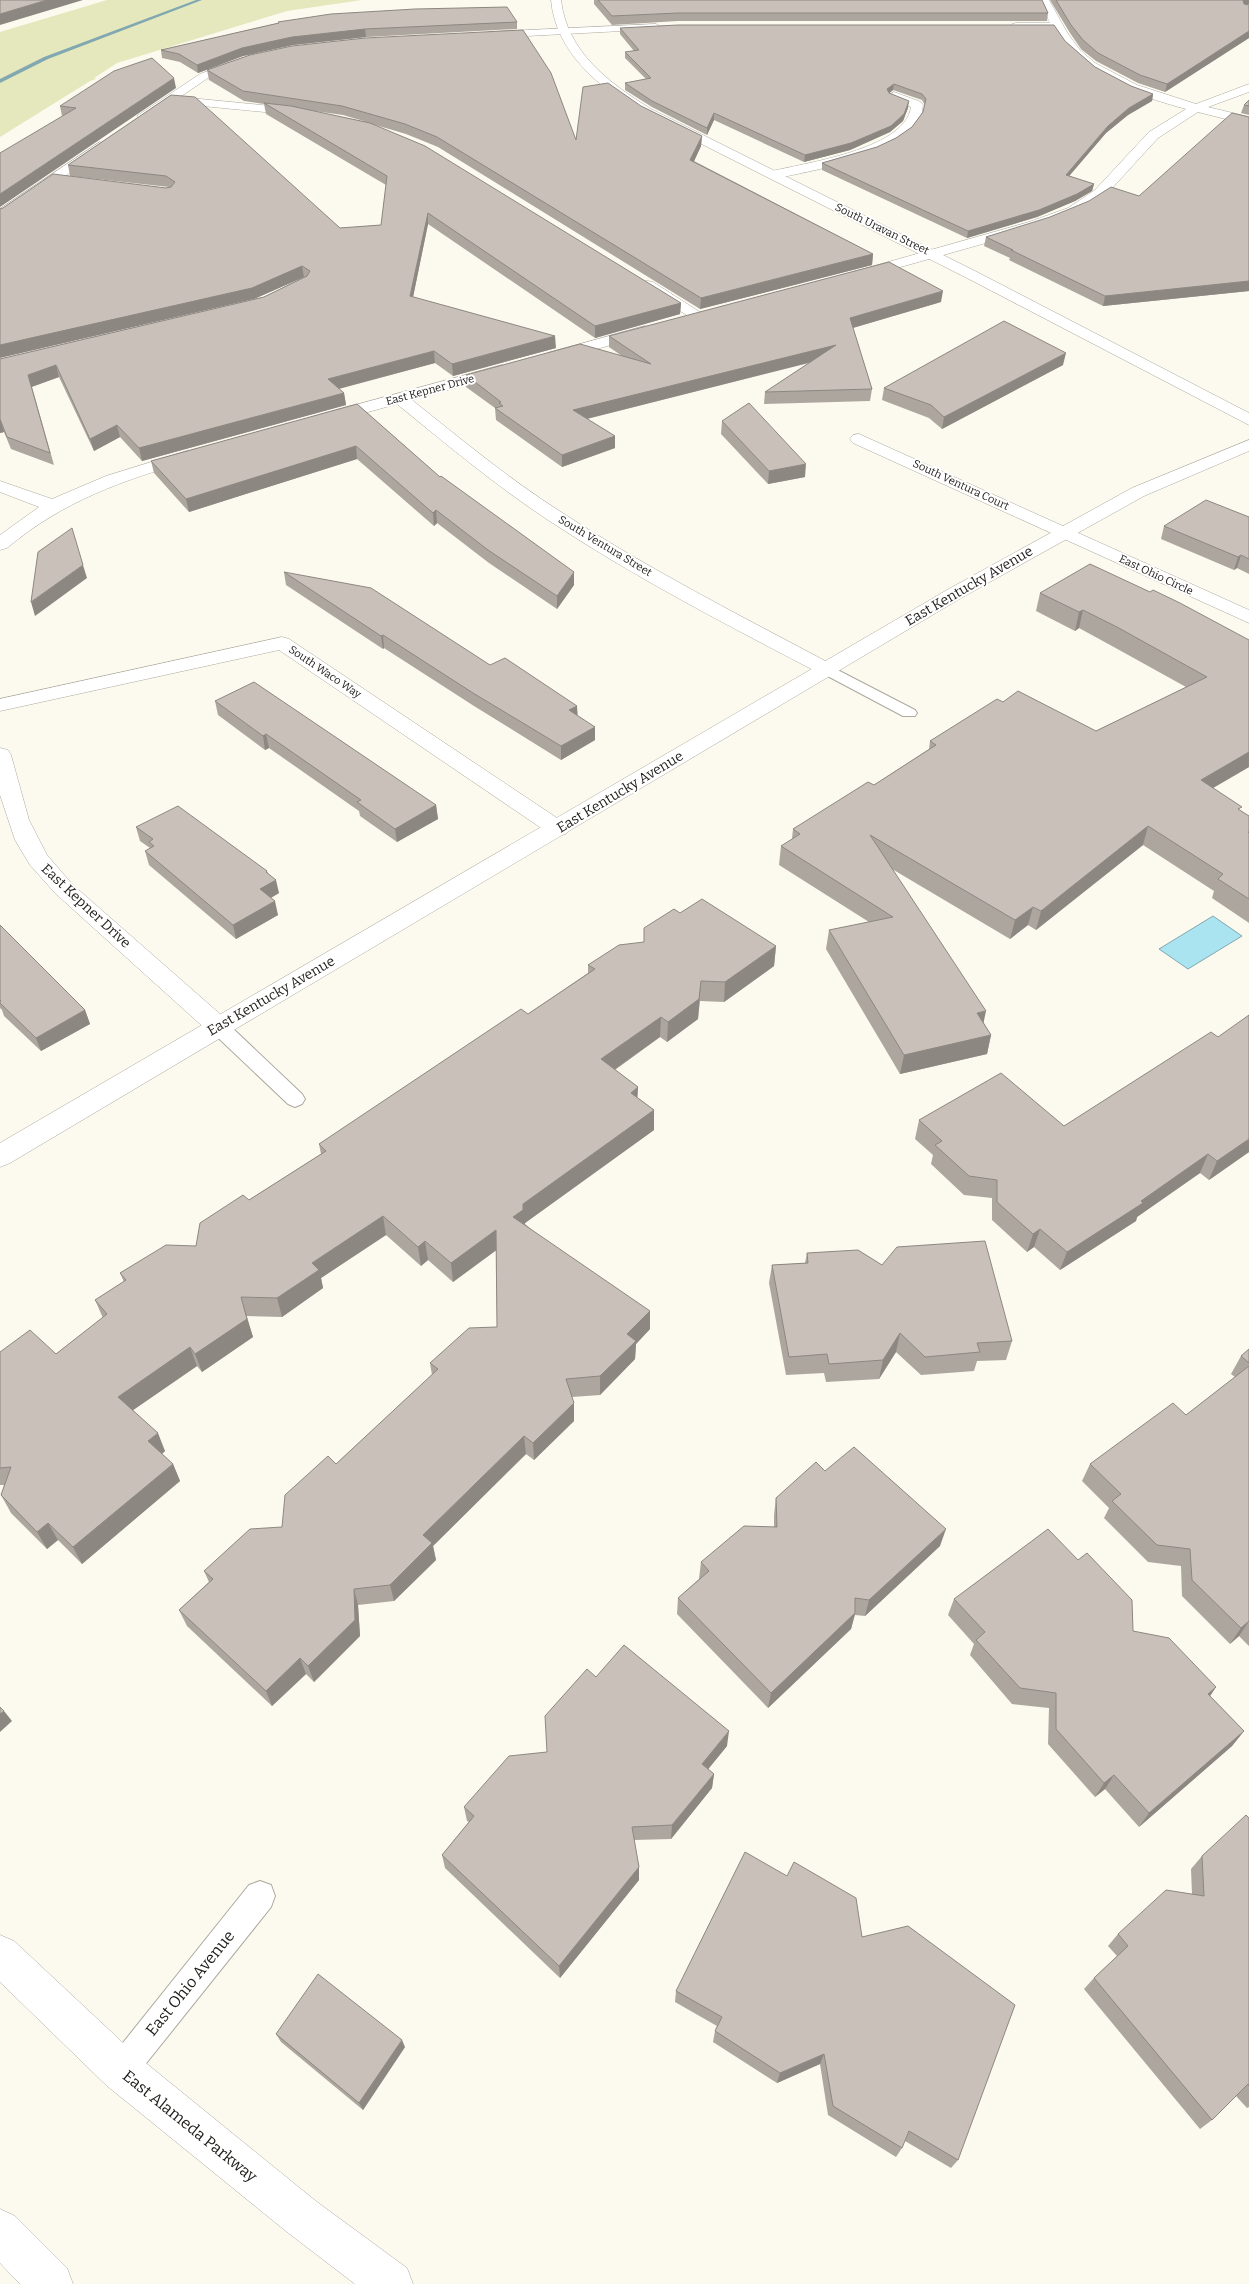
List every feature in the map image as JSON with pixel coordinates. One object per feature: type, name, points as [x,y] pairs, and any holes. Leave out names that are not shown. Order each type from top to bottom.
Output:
[{"type":"street","name":"South Uravan Street","points":[[556,0],[558,20],[576,53],[588,66],[637,105],[683,132],[934,255],[1249,420]]},
{"type":"street","points":[[1044,0],[1076,54],[1109,76],[1148,93],[1249,122]]},
{"type":"street","points":[[1008,26],[1058,26]]},
{"type":"street","points":[[474,36],[668,27]]},
{"type":"street","points":[[137,121],[204,76],[256,58]]},
{"type":"street","points":[[840,279],[934,255],[1043,222],[1081,206],[1102,193],[1144,144],[1156,134],[1199,108],[1249,88]]},
{"type":"street","points":[[773,176],[871,149],[902,133],[912,124],[916,115],[917,105],[894,96]]},
{"type":"street","points":[[168,99],[316,115]]},
{"type":"street","points":[[0,215],[113,137]]},
{"type":"street","points":[[51,179],[70,182]]},
{"type":"street","points":[[640,280],[698,316]]},
{"type":"street","points":[[679,322],[717,311]]},
{"type":"street","points":[[535,361],[660,327]]},
{"type":"street","name":"East Kepner Drive","points":[[305,424],[516,366]]},
{"type":"street","name":"South Ventura Street","points":[[400,398],[466,452],[560,520],[614,554],[683,593],[826,669]]},
{"type":"street","name":"South Ventura Court","points":[[859,438],[1063,532]]},
{"type":"street","name":"East Kentucky Avenue","points":[[0,1156],[558,829],[826,669],[1063,532],[1144,489],[1249,444]]},
{"type":"street","points":[[0,544],[19,527],[51,505],[106,480],[201,452]]},
{"type":"street","points":[[0,486],[51,505]]},
{"type":"street","name":"East Ohio Circle","points":[[1063,532],[1249,617]]},
{"type":"street","name":"South Waco Way","points":[[0,705],[282,643],[558,829]]},
{"type":"street","name":"East Kepner Drive","points":[[0,755],[18,820],[26,840],[38,860],[64,889],[219,1027]]},
{"type":"street","name":"East Alameda Parkway","points":[[0,1955],[121,2070],[302,2217],[391,2284]]},
{"type":"street","points":[[0,2231],[51,2284]]},
{"type":"lane","points":[[826,669],[909,713]]},
{"type":"lane","points":[[219,1027],[295,1099]]},
{"type":"lane","name":"East Ohio Avenue","points":[[121,2070],[260,1896]]},
{"type":"green space","points":[[107,0],[362,0],[287,11],[117,63],[94,78],[96,79],[0,137],[0,32]]},
{"type":"water","points":[[1213,916],[1242,936],[1188,969],[1159,949]]},
{"type":"building","points":[[0,0],[47,0],[0,14]]},
{"type":"building","points":[[598,0],[1042,0],[1048,13],[678,13],[612,16]]},
{"type":"building","points":[[1056,0],[1243,0],[1244,4],[1249,5],[1249,31],[1167,84],[1140,75],[1098,53],[1083,40],[1071,25]]},
{"type":"building","points":[[507,7],[517,22],[365,29],[292,37],[242,48],[197,65],[179,54],[161,50],[278,22],[331,14],[415,9]]},
{"type":"building","points":[[678,25],[1054,25],[1065,41],[1095,67],[1131,86],[1153,94],[1129,108],[1108,126],[1066,175],[1094,184],[1077,194],[1039,210],[968,231],[822,163],[877,147],[896,138],[912,127],[923,112],[926,99],[922,94],[894,84],[887,89],[889,93],[909,101],[904,114],[891,126],[851,143],[805,155],[714,113],[707,128],[652,101],[625,83],[651,78],[625,52],[639,50],[620,28]]},
{"type":"building","points":[[523,30],[551,73],[576,140],[583,87],[608,83],[641,106],[702,136],[690,160],[873,254],[701,298],[437,137],[405,124],[342,106],[243,91],[207,70],[250,55],[292,46],[365,38]]},
{"type":"building","points":[[152,58],[174,78],[0,194],[0,153],[76,108],[60,106],[114,71]]},
{"type":"building","points":[[171,95],[195,97],[340,228],[381,225],[387,176],[264,103],[291,106],[370,123],[425,146],[681,303],[595,326],[428,213],[410,296],[555,336],[452,364],[434,351],[328,379],[344,393],[139,448],[117,425],[90,439],[56,365],[28,375],[50,453],[7,437],[0,419],[0,359],[264,297],[307,276],[310,271],[302,266],[252,288],[0,345],[0,209],[53,174],[166,188],[171,187],[175,182],[166,176],[68,165]]},
{"type":"building","points":[[1232,113],[1249,117],[1249,281],[1105,296],[986,237],[1050,217],[1089,201],[1111,187],[1139,196]]},
{"type":"building","points":[[889,262],[943,291],[850,318],[872,389],[765,392],[836,345],[573,410],[615,436],[562,455],[495,408],[503,406],[499,403],[501,402],[466,375],[580,344],[651,364],[609,336]]},
{"type":"building","points":[[1004,321],[1066,353],[944,417],[931,405],[884,388]]},
{"type":"building","points":[[749,403],[806,464],[769,471],[722,421]]},
{"type":"building","points":[[357,404],[440,477],[574,572],[557,596],[488,550],[436,510],[433,513],[356,446],[186,499],[151,461]]},
{"type":"building","points":[[1206,500],[1249,517],[1249,559],[1241,555],[1238,557],[1164,526]]},
{"type":"building","points":[[72,528],[83,565],[31,602],[38,552]]},
{"type":"building","points":[[1090,564],[1150,592],[1153,590],[1249,640],[1249,752],[1201,780],[1242,807],[1238,809],[1249,816],[1249,899],[1218,879],[1223,874],[1148,826],[1041,911],[1033,907],[1015,920],[870,835],[986,1011],[977,1013],[991,1035],[904,1055],[829,930],[893,917],[781,846],[800,834],[793,829],[868,782],[874,785],[936,745],[930,741],[997,699],[1003,702],[1018,691],[1096,731],[1207,677],[1117,627],[1083,610],[1079,612],[1040,593]]},
{"type":"building","points":[[284,572],[371,588],[490,665],[505,658],[577,706],[569,710],[595,727],[561,746],[473,693],[383,635],[381,636]]},
{"type":"building","points":[[254,682],[436,805],[395,829],[357,802],[361,800],[266,734],[263,736],[215,701]]},
{"type":"building","points":[[178,806],[267,871],[276,880],[260,889],[275,901],[233,925],[145,851],[154,846],[149,842],[153,839],[136,827]]},
{"type":"building","points":[[702,899],[776,946],[725,982],[701,981],[699,999],[668,1022],[661,1017],[601,1059],[638,1087],[631,1093],[654,1110],[523,1204],[523,1210],[513,1217],[650,1311],[627,1334],[636,1341],[600,1376],[566,1379],[574,1403],[533,1443],[524,1436],[423,1535],[432,1543],[390,1585],[354,1589],[355,1620],[308,1666],[300,1658],[266,1691],[179,1610],[213,1579],[204,1571],[250,1529],[282,1527],[285,1495],[328,1456],[336,1464],[438,1369],[430,1363],[469,1328],[497,1327],[496,1230],[451,1263],[425,1241],[418,1247],[383,1216],[312,1263],[319,1270],[277,1298],[241,1297],[247,1319],[195,1354],[190,1347],[118,1397],[158,1433],[148,1441],[173,1464],[73,1547],[48,1523],[37,1532],[1,1495],[11,1467],[0,1468],[0,1352],[30,1330],[56,1354],[107,1314],[95,1300],[126,1280],[120,1273],[166,1245],[196,1246],[200,1223],[243,1195],[249,1200],[326,1151],[319,1144],[521,1009],[528,1014],[595,969],[588,965],[619,945],[644,942],[644,928],[674,909],[680,913]]},
{"type":"building","points":[[0,925],[85,1010],[36,1038],[0,1003]]},
{"type":"building","points":[[1249,1015],[1249,1139],[1217,1161],[1208,1154],[1141,1201],[1143,1203],[1067,1252],[1040,1229],[1033,1234],[997,1202],[997,1180],[969,1176],[935,1145],[942,1141],[919,1120],[1001,1073],[1064,1126],[1211,1032],[1218,1037]]},
{"type":"building","points":[[985,1241],[1012,1341],[977,1343],[980,1352],[925,1357],[900,1333],[883,1360],[829,1364],[827,1354],[789,1357],[772,1265],[808,1263],[807,1253],[858,1250],[882,1265],[897,1247]]},
{"type":"building","points":[[1249,1349],[1249,1363],[1241,1356]]},
{"type":"building","points":[[1249,1366],[1249,1621],[1241,1628],[1192,1580],[1190,1549],[1157,1545],[1112,1501],[1121,1494],[1090,1464],[1173,1403],[1186,1415]]},
{"type":"building","points":[[854,1447],[946,1529],[869,1600],[855,1598],[855,1613],[771,1693],[678,1598],[709,1571],[701,1562],[744,1526],[777,1527],[776,1498],[816,1462],[825,1471]]},
{"type":"building","points":[[1048,1529],[1078,1560],[1087,1553],[1132,1600],[1133,1631],[1169,1638],[1216,1687],[1208,1694],[1244,1731],[1149,1813],[1114,1775],[1104,1783],[1056,1729],[1056,1693],[1020,1688],[976,1640],[985,1632],[954,1599]]},
{"type":"building","points":[[624,1645],[729,1731],[702,1764],[714,1774],[672,1825],[632,1827],[639,1867],[559,1966],[442,1855],[474,1816],[464,1807],[509,1756],[547,1752],[545,1716],[587,1669],[596,1677]]},
{"type":"building","points":[[1246,1815],[1249,1818],[1249,2086],[1248,2084],[1212,2120],[1094,1978],[1128,1946],[1118,1934],[1166,1890],[1204,1896],[1202,1856]]},
{"type":"building","points":[[745,1852],[787,1876],[794,1862],[856,1898],[862,1937],[908,1926],[1015,2005],[958,2160],[909,2131],[902,2148],[833,2106],[824,2054],[780,2073],[715,2031],[722,2017],[676,1991]]},
{"type":"building","points":[[318,1974],[402,2040],[359,2103],[276,2034]]},
{"type":"waterway","points":[[0,81],[46,58],[200,0]]}]
